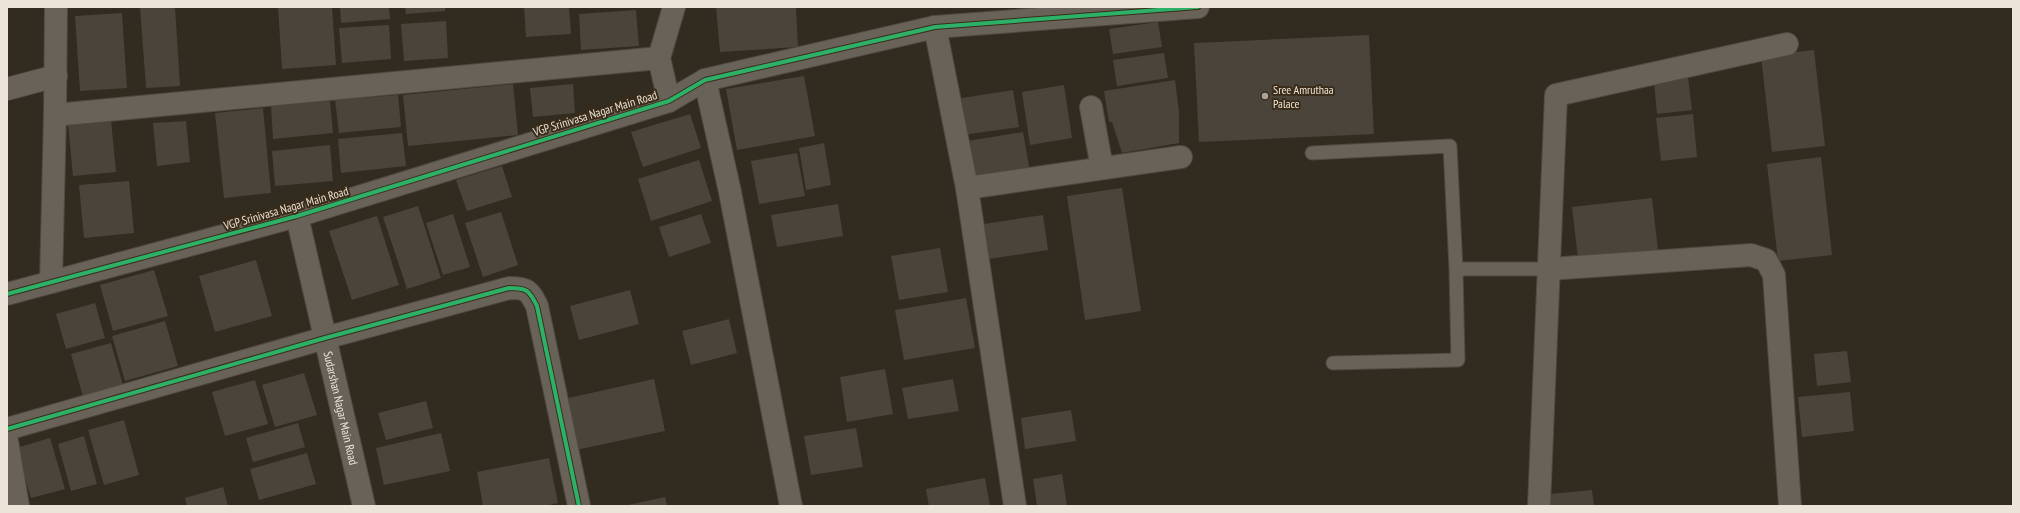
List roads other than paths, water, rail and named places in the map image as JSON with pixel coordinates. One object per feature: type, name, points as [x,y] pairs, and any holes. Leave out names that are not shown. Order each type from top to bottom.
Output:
[{"type":"street","points":[[51,282],[56,76],[56,7]]},
{"type":"street","points":[[669,101],[659,58],[674,7]]},
{"type":"street","name":"VGP Srinivasa Nagar Main Road","points":[[7,294],[297,216],[669,101],[705,80],[935,28],[1149,9],[1198,7]]},
{"type":"street","points":[[935,28],[967,188],[1015,506]]},
{"type":"street","points":[[1539,506],[1556,95],[1787,44]]},
{"type":"street","points":[[55,115],[659,58]]},
{"type":"street","points":[[7,89],[56,76]]},
{"type":"street","points":[[705,80],[730,192],[791,506]]},
{"type":"street","points":[[1091,107],[1102,168]]},
{"type":"street","points":[[967,188],[1182,157]]},
{"type":"street","name":"Sudarshan Nagar Main Road","points":[[297,216],[364,506]]},
{"type":"street","points":[[1549,268],[1751,255],[1766,260],[1774,275],[1790,506]]},
{"type":"street","points":[[7,429],[325,338],[509,288],[524,288],[531,294],[537,306],[579,506]]},
{"type":"street","points":[[7,441],[18,506]]},
{"type":"lane","points":[[1312,153],[1450,146],[1456,269],[1458,360],[1333,363]]},
{"type":"lane","points":[[1456,269],[1549,268]]},
{"type":"place","name":"Sree Amruthaa Palace","points":[[1265,96]]}]
